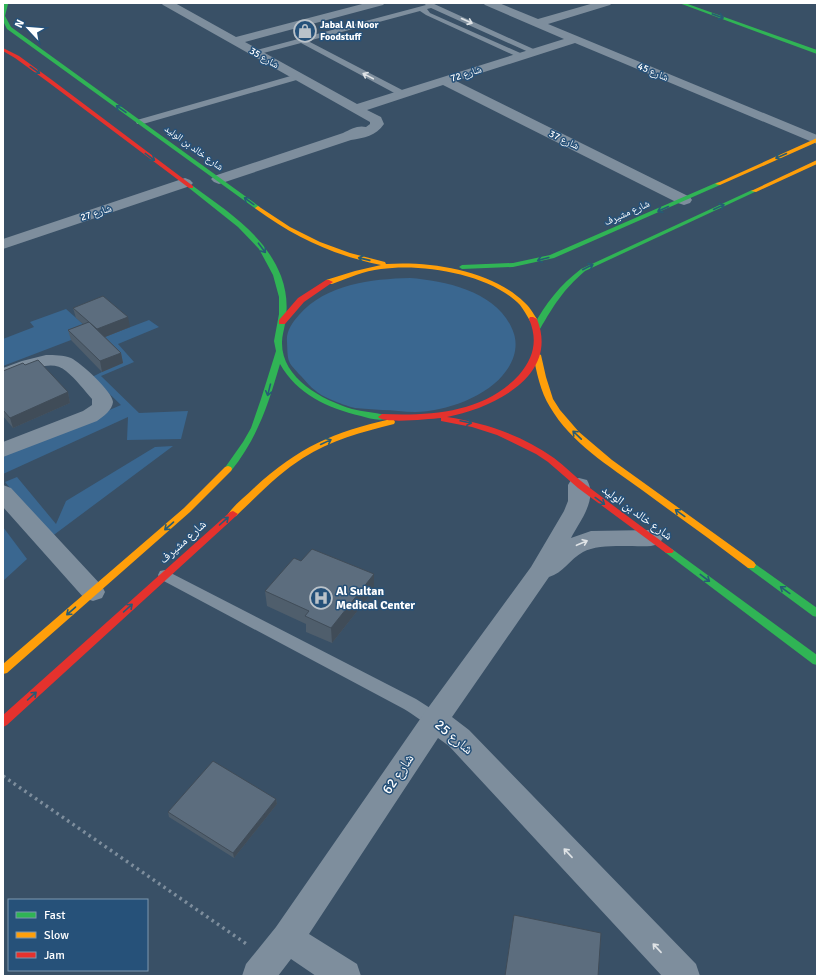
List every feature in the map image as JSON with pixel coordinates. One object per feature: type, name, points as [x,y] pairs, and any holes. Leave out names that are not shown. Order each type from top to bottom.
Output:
[{"type":"main road","points":[[681,3],[817,52]]},
{"type":"main road","points":[[708,3],[767,24]]},
{"type":"main road","name":"شارع خالد بن الوليد","points":[[5,4],[3,16],[9,28],[300,237],[321,247],[346,255],[402,266]]},
{"type":"main road","points":[[776,37],[790,32]]},
{"type":"main road","points":[[3,49],[17,57],[50,81],[239,223],[253,236],[265,251],[274,267],[280,284],[283,303],[282,322],[278,337],[279,352],[284,366],[295,380],[310,392],[329,402],[351,410],[403,419],[451,414],[472,408],[508,391],[522,380],[532,368],[540,346],[537,327],[531,314],[509,292],[476,276],[437,268],[402,266],[362,271],[335,279],[321,286],[297,302],[282,322]]},
{"type":"main road","name":"شارع مشيرف","points":[[437,268],[506,265],[534,262],[552,256],[684,200],[817,140]]},
{"type":"main road","points":[[537,327],[556,293],[568,280],[583,270],[817,162]]},
{"type":"main road","name":"شارع مشيرف","points":[[3,670],[209,490],[236,460],[252,436],[263,411],[279,352]]},
{"type":"main road","name":"شارع خالد بن الوليد","points":[[537,355],[540,374],[546,394],[558,414],[575,434],[598,454],[817,613]]},
{"type":"main road","name":"شارع خالد بن الوليد","points":[[427,417],[479,425],[503,433],[526,444],[547,457],[579,485],[817,661]]},
{"type":"main road","name":"شارع مشيرف","points":[[3,722],[289,463],[314,447],[342,435],[372,425],[403,419]]},
{"type":"street","name":"شارع 35","points":[[167,3],[359,111]]},
{"type":"street","points":[[343,3],[356,9]]},
{"type":"street","points":[[235,41],[379,3]]},
{"type":"street","name":"شارع 45","points":[[489,3],[817,140]]},
{"type":"street","points":[[538,23],[606,3]]},
{"type":"street","name":"شارع 72","points":[[359,111],[403,94],[576,39]]},
{"type":"street","name":"شارع 37","points":[[445,81],[684,200]]},
{"type":"street","points":[[219,179],[355,134],[365,127],[367,120],[359,111]]},
{"type":"street","name":"شارع 27","points":[[4,244],[185,183]]},
{"type":"street","points":[[3,375],[47,360],[66,362],[72,366],[102,397],[103,402],[102,407],[90,416],[3,450]]},
{"type":"street","name":"شارع 62","points":[[272,958],[435,720],[539,573],[575,511],[579,501],[579,485]]},
{"type":"street","points":[[3,493],[93,592]]},
{"type":"street","name":"شارع 62","points":[[539,573],[546,570],[574,546],[591,539],[651,538]]},
{"type":"street","name":"شارع 25","points":[[435,720],[459,738],[684,976]]},
{"type":"street","points":[[272,958],[344,976]]},
{"type":"lane","points":[[426,6],[428,14],[523,56]]},
{"type":"lane","points":[[256,53],[426,6],[536,52]]},
{"type":"lane","points":[[302,41],[403,94]]},
{"type":"lane","points":[[140,122],[297,77]]},
{"type":"lane","name":"شارع 25","points":[[165,575],[410,704],[435,720]]},
{"type":"path","points":[[3,776],[272,958]]},
{"type":"shaded area","points":[[410,278],[456,286],[485,299],[498,308],[507,320],[514,334],[516,344],[511,362],[506,371],[498,380],[478,395],[465,401],[439,409],[415,412],[355,408],[329,398],[312,388],[293,367],[288,358],[287,334],[299,315],[322,296],[350,285],[380,280]]},
{"type":"shaded area","points":[[66,309],[92,332],[3,366],[3,339],[34,327],[30,322]]},
{"type":"shaded area","points":[[149,320],[159,327],[118,344],[134,362],[101,376],[139,413],[188,411],[181,439],[127,440],[128,417],[3,474],[3,456],[121,405],[92,377],[102,372],[99,339]]},
{"type":"shaded area","points":[[173,446],[51,537],[5,482],[17,477],[56,524],[66,501],[155,447]]},
{"type":"shaded area","points":[[3,527],[27,559],[3,581]]},
{"type":"building","points":[[103,296],[128,317],[97,329],[73,308]]},
{"type":"building","points":[[89,322],[121,353],[100,361],[68,330]]},
{"type":"building","points":[[38,360],[68,392],[10,418],[3,410],[3,371],[23,363],[25,365]]},
{"type":"building","name":"Al Sultan Medical Center","points":[[312,549],[374,574],[331,628],[305,616],[309,611],[265,591],[294,558],[301,561]]},
{"type":"building","points":[[213,761],[276,799],[233,853],[168,812]]},
{"type":"building","points":[[514,915],[601,933],[598,976],[505,976]]},
{"type":"traffic: fast","points":[[681,3],[817,52]]},
{"type":"traffic: fast","points":[[6,4],[3,16],[9,28],[258,208]]},
{"type":"traffic: fast","points":[[462,267],[513,265],[552,257],[718,184]]},
{"type":"traffic: fast","points":[[191,187],[241,225],[262,248],[270,261],[277,275],[282,291],[283,314],[278,344],[282,360],[290,375],[302,387],[316,397],[333,405],[366,415],[382,417]]},
{"type":"traffic: fast","points":[[537,327],[546,310],[557,296],[569,282],[583,270],[754,191]]},
{"type":"traffic: fast","points":[[228,469],[248,442],[255,428],[266,399],[279,352]]},
{"type":"traffic: fast","points":[[669,551],[817,661]]},
{"type":"traffic: fast","points":[[751,565],[817,613]]},
{"type":"traffic: slow","points":[[718,184],[817,140]]},
{"type":"traffic: slow","points":[[754,191],[817,162]]},
{"type":"traffic: slow","points":[[258,208],[288,228],[332,250],[383,263]]},
{"type":"traffic: slow","points":[[329,282],[350,274],[387,266],[425,267],[447,270],[469,275],[489,282],[508,292],[523,304],[533,319]]},
{"type":"traffic: slow","points":[[537,355],[549,399],[566,424],[576,434],[609,462],[751,565]]},
{"type":"traffic: slow","points":[[233,514],[288,464],[311,449],[337,437],[364,428],[391,422]]},
{"type":"traffic: slow","points":[[3,670],[187,510],[228,469]]},
{"type":"traffic: jam","points":[[3,49],[17,57],[50,81],[191,187]]},
{"type":"traffic: jam","points":[[282,322],[301,300],[329,282]]},
{"type":"traffic: jam","points":[[382,417],[402,418],[442,415],[481,405],[498,396],[514,385],[528,370],[535,358],[538,339],[536,325],[533,319]]},
{"type":"traffic: jam","points":[[444,419],[487,428],[513,438],[539,452],[551,460],[573,480],[669,551]]},
{"type":"traffic: jam","points":[[3,722],[233,514]]},
{"type":"place","name":"Jabal Al Noor Foodstuff","points":[[305,31]]},
{"type":"place","name":"Al Sultan Medical Center","points":[[321,598]]}]
